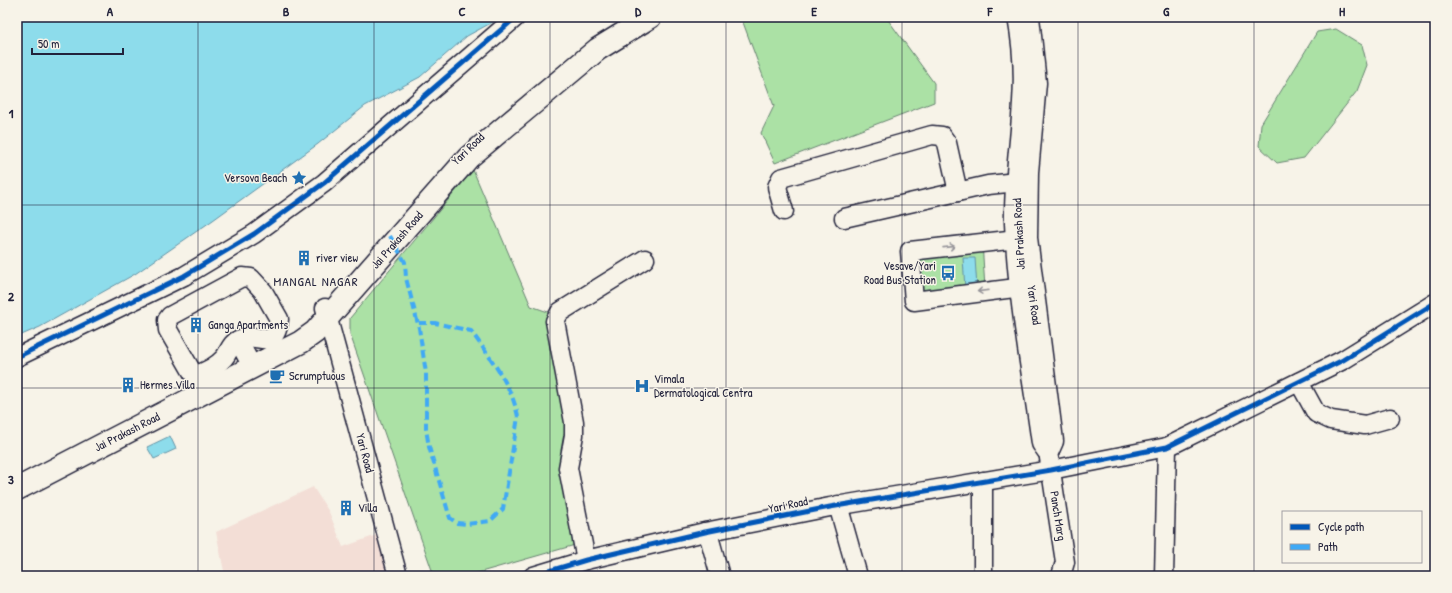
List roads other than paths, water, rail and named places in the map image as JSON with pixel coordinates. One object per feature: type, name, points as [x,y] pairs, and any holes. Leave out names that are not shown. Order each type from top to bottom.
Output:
[{"type":"main road","name":"Yari Road","points":[[321,316],[464,150],[595,41],[636,17]]},
{"type":"main road","name":"Jai Prakash Road","points":[[17,474],[197,379],[242,349],[295,332],[321,316],[469,157],[598,49],[650,17]]},
{"type":"main road","name":"Jai Prakash Road","points":[[1019,17],[1024,63],[1025,101],[1017,182],[1026,286],[1043,443],[1049,460]]},
{"type":"main road","points":[[1022,239],[1035,83],[1028,17]]},
{"type":"main road","name":"Jai Prakash Road","points":[[17,489],[301,342],[315,332],[321,316]]},
{"type":"street","points":[[17,357],[184,276],[254,234],[324,183],[516,17]]},
{"type":"street","points":[[784,211],[777,187],[781,178],[932,135],[942,136],[947,143],[958,192]]},
{"type":"street","points":[[844,218],[988,185],[1017,182]]},
{"type":"street","points":[[1022,239],[910,251],[914,301],[1026,286]]},
{"type":"street","points":[[586,560],[568,468],[574,435],[574,422],[555,321],[560,312],[645,259]]},
{"type":"street","points":[[197,379],[168,330],[167,320],[177,312],[246,276],[255,281],[263,291],[279,319],[279,324],[273,336],[268,340],[248,337],[242,349]]},
{"type":"street","name":"Yari Road","points":[[533,576],[586,560],[705,532],[834,506],[984,481],[1049,460],[1167,448],[1343,360],[1435,303]]},
{"type":"street","name":"Yari Road","points":[[321,316],[398,576]]},
{"type":"street","points":[[1299,382],[1316,413],[1331,420],[1365,425],[1390,418]]},
{"type":"street","points":[[1164,576],[1167,448]]},
{"type":"street","name":"Panch Marg","points":[[1049,460],[1063,569]]},
{"type":"street","points":[[983,576],[984,481]]},
{"type":"street","points":[[834,506],[848,576]]},
{"type":"street","points":[[834,506],[858,576]]},
{"type":"street","points":[[705,532],[710,540],[720,576]]},
{"type":"water","points":[[17,17],[502,17],[467,36],[420,77],[365,106],[318,144],[135,274],[40,327],[17,337]]},
{"type":"water","points":[[963,258],[975,258],[977,288],[965,289]]},
{"type":"water","points":[[170,436],[176,449],[154,459],[147,447]]},
{"type":"place","name":"Versova Beach","points":[[299,178]]},
{"type":"place","name":"river view","points":[[304,258]]},
{"type":"place","name":"Vesave/Yari Road Bus Station","points":[[948,273]]},
{"type":"place","name":"Ganga Apartments","points":[[196,325]]},
{"type":"place","name":"Scrumptuous","points":[[277,376]]},
{"type":"place","name":"Hermes Villa","points":[[128,385]]},
{"type":"place","name":"Vimala Dermatological Centra","points":[[642,386]]},
{"type":"place","name":"Villa","points":[[346,508]]},
{"type":"district","name":"MANGAL NAGAR","points":[[316,281]]}]
